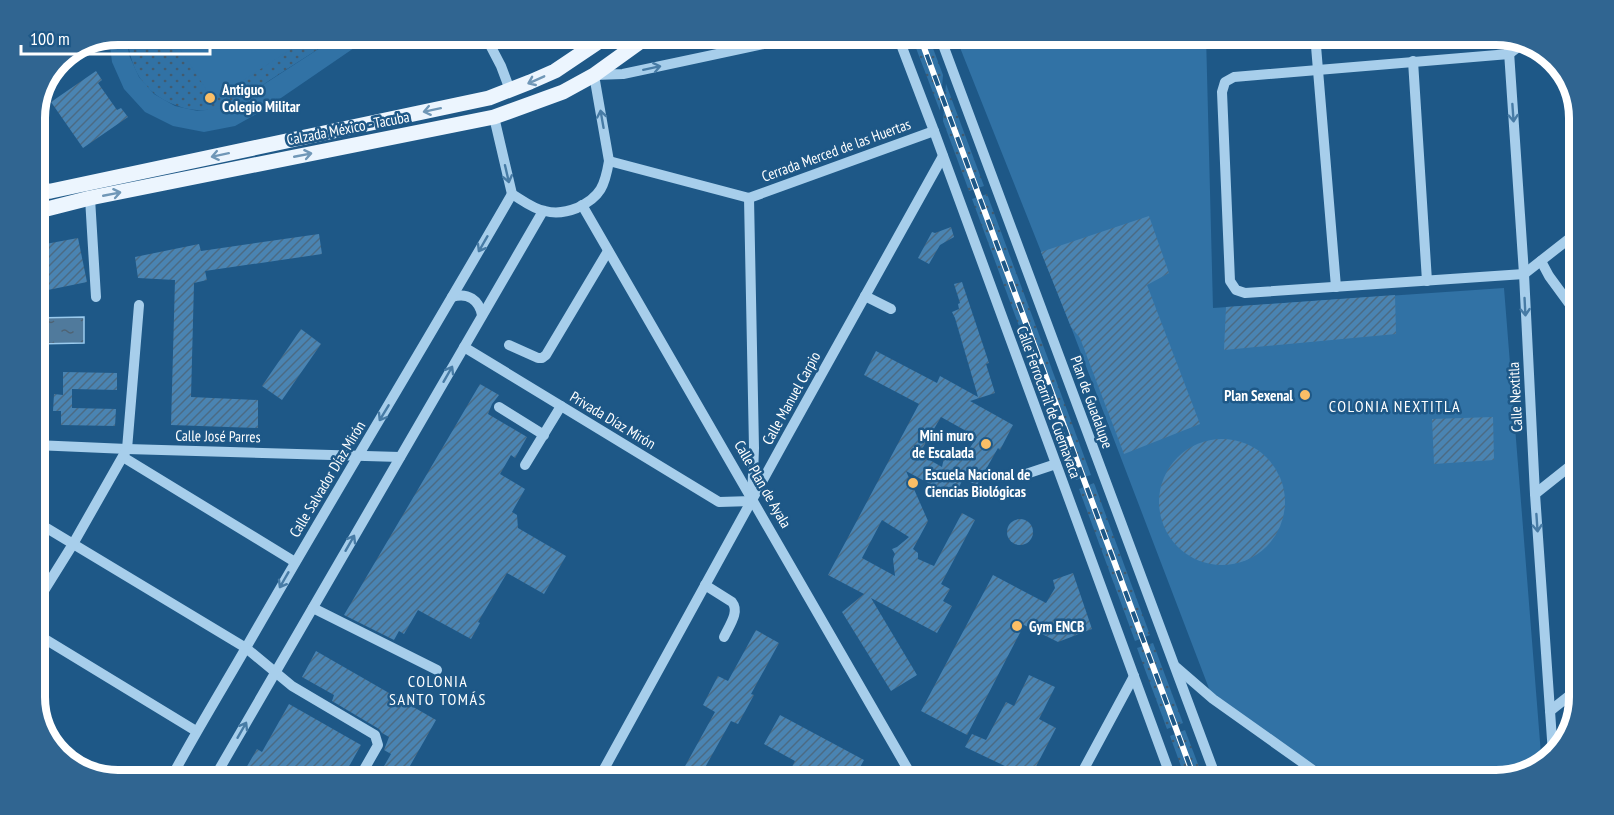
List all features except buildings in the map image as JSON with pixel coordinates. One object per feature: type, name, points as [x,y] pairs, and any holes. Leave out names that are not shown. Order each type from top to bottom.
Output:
[{"type":"main road","name":"Calzada México - Tacuba","points":[[45,191],[489,98],[555,71],[594,45]]},
{"type":"main road","name":"Calzada México - Tacuba","points":[[45,209],[90,198],[494,117],[563,92],[594,75],[636,45]]},
{"type":"main road","points":[[489,98],[494,117]]},
{"type":"street","points":[[493,45],[510,90]]},
{"type":"street","points":[[494,117],[512,194],[543,211],[568,212],[594,199],[603,187],[607,173],[609,161],[594,75],[624,74],[760,45]]},
{"type":"street","name":"Calle Ferrocarril de Cuernavaca","points":[[901,45],[1168,770]]},
{"type":"street","name":"Plan de Guadalupe","points":[[943,45],[1213,770]]},
{"type":"street","points":[[1316,45],[1336,287]]},
{"type":"street","name":"Calle Nextitla","points":[[1509,46],[1552,744]]},
{"type":"street","points":[[1517,48],[1509,54],[1234,77],[1226,82],[1222,92],[1230,281],[1236,290],[1245,293],[1524,274],[1569,239]]},
{"type":"street","points":[[1413,61],[1427,281]]},
{"type":"street","name":"Cerrada Merced de las Huertas","points":[[609,161],[749,198],[934,131]]},
{"type":"street","name":"Calle Manuel Carpio","points":[[604,770],[943,156]]},
{"type":"street","name":"Calle Salvador Díaz Mirón","points":[[175,770],[196,731],[512,194]]},
{"type":"street","points":[[90,198],[96,297]]},
{"type":"street","points":[[749,198],[754,448],[752,501]]},
{"type":"street","name":"Calle Plan de Ayala","points":[[582,206],[908,770]]},
{"type":"street","points":[[219,770],[543,211]]},
{"type":"street","points":[[509,345],[538,358],[546,355],[608,251]]},
{"type":"street","points":[[1541,261],[1569,303]]},
{"type":"street","points":[[452,297],[459,295],[472,298],[477,302],[482,315]]},
{"type":"street","points":[[865,296],[891,309]]},
{"type":"street","points":[[45,589],[125,453],[140,305]]},
{"type":"street","name":"Privada Díaz Mirón","points":[[464,347],[719,502],[752,501]]},
{"type":"street","points":[[525,465],[561,406]]},
{"type":"street","points":[[499,407],[544,435]]},
{"type":"street","name":"Calle José Parres","points":[[45,446],[125,453],[400,457]]},
{"type":"street","points":[[125,453],[295,562]]},
{"type":"street","points":[[1026,474],[1056,464]]},
{"type":"street","points":[[1535,494],[1569,468]]},
{"type":"street","points":[[45,527],[246,648],[292,686],[375,735],[378,745],[364,770]]},
{"type":"street","points":[[705,585],[735,605],[736,612],[724,637]]},
{"type":"street","points":[[313,608],[437,670]]},
{"type":"street","points":[[45,639],[196,731]]},
{"type":"street","points":[[1174,666],[1213,699],[1313,770]]},
{"type":"street","points":[[1083,770],[1134,676]]},
{"type":"street","points":[[1550,711],[1569,696]]},
{"type":"shaded area","points":[[128,45],[325,45],[241,100],[207,111],[178,106],[155,94],[142,80],[130,55]]},
{"type":"shaded area","points":[[128,45],[129,55],[139,77],[154,94],[175,106],[198,111],[221,108],[243,98],[325,45],[358,45],[262,111],[235,126],[204,132],[173,126],[145,112],[124,89],[112,62],[110,46]]},
{"type":"shaded area","points":[[177,45],[298,45],[213,100]]},
{"type":"shaded area","points":[[915,45],[932,45],[943,75],[940,111]]},
{"type":"shaded area","name":"Plan Sexenal","points":[[959,45],[1206,45],[1213,308],[1504,288],[1541,755],[1529,763],[1511,769],[1323,770],[1213,699],[1071,327]]},
{"type":"shaded area","points":[[946,84],[984,186],[969,191],[943,121]]},
{"type":"shaded area","points":[[987,194],[1091,475],[1076,480],[972,199]]},
{"type":"shaded area","points":[[1094,483],[1150,635],[1135,641],[1079,489]]},
{"type":"shaded area","points":[[1153,643],[1183,723],[1167,729],[1137,648]]},
{"type":"shaded area","points":[[1185,730],[1200,770],[1182,770],[1170,736]]},
{"type":"water","points":[[84,317],[84,343],[45,344],[45,318]]},
{"type":"railway","points":[[923,45],[1191,770]]},
{"type":"place","name":"Antiguo Colegio Militar","points":[[210,98]]},
{"type":"place","name":"Plan Sexenal","points":[[1305,395]]},
{"type":"place","name":"Mini muro de Escalada","points":[[986,444]]},
{"type":"place","name":"Escuela Nacional de Ciencias Biológicas","points":[[913,483]]},
{"type":"place","name":"Gym ENCB","points":[[1017,626]]},
{"type":"district","name":"COLONIA NEXTITLA","points":[[1395,406]]},
{"type":"district","name":"COLONIA SANTO TOMÁS","points":[[438,690]]}]
